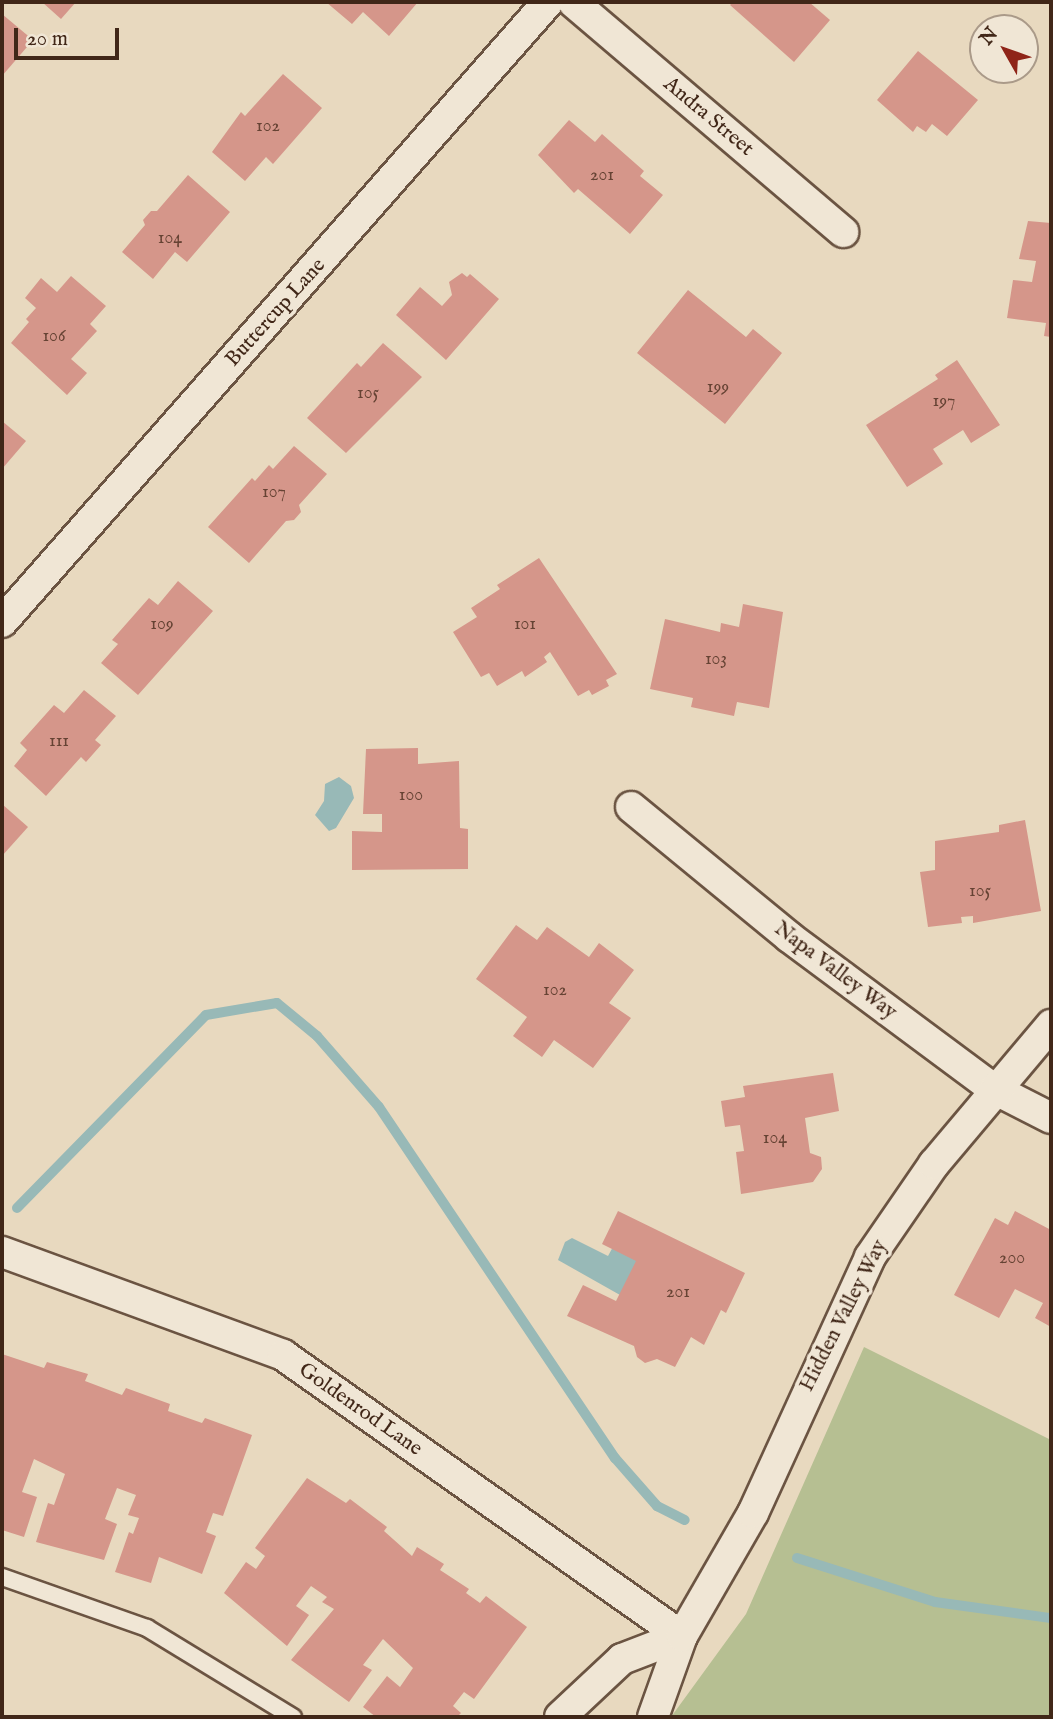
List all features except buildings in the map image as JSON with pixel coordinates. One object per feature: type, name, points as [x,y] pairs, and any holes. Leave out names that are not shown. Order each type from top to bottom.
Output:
[{"type":"street","name":"Buttercup Lane","points":[[2,622],[548,2]]},
{"type":"street","name":"Andra Street","points":[[573,2],[843,232]]},
{"type":"street","name":"Napa Valley Way","points":[[631,807],[789,937],[994,1089],[1051,1118]]},
{"type":"street","name":"Hidden Valley Way","points":[[653,1717],[682,1636],[753,1513],[870,1257],[934,1164],[994,1089],[1051,1025]]},
{"type":"street","name":"Goldenrod Lane","points":[[2,1252],[283,1355],[682,1636]]},
{"type":"street","points":[[560,1717],[622,1659],[682,1636]]},
{"type":"lane","points":[[2,1577],[147,1628],[293,1717]]},
{"type":"green space","points":[[864,1347],[1051,1440],[1051,1717],[671,1717],[746,1614]]},
{"type":"water","points":[[339,777],[351,786],[354,798],[336,828],[329,831],[315,815],[324,801],[325,784]]},
{"type":"water","points":[[572,1238],[608,1256],[614,1245],[640,1258],[620,1295],[558,1260],[565,1242]]},
{"type":"waterway","points":[[17,1208],[206,1015],[277,1003],[317,1036],[379,1107],[615,1458],[657,1506],[685,1520]]},
{"type":"waterway","points":[[797,1558],[935,1602],[1051,1618]]}]
